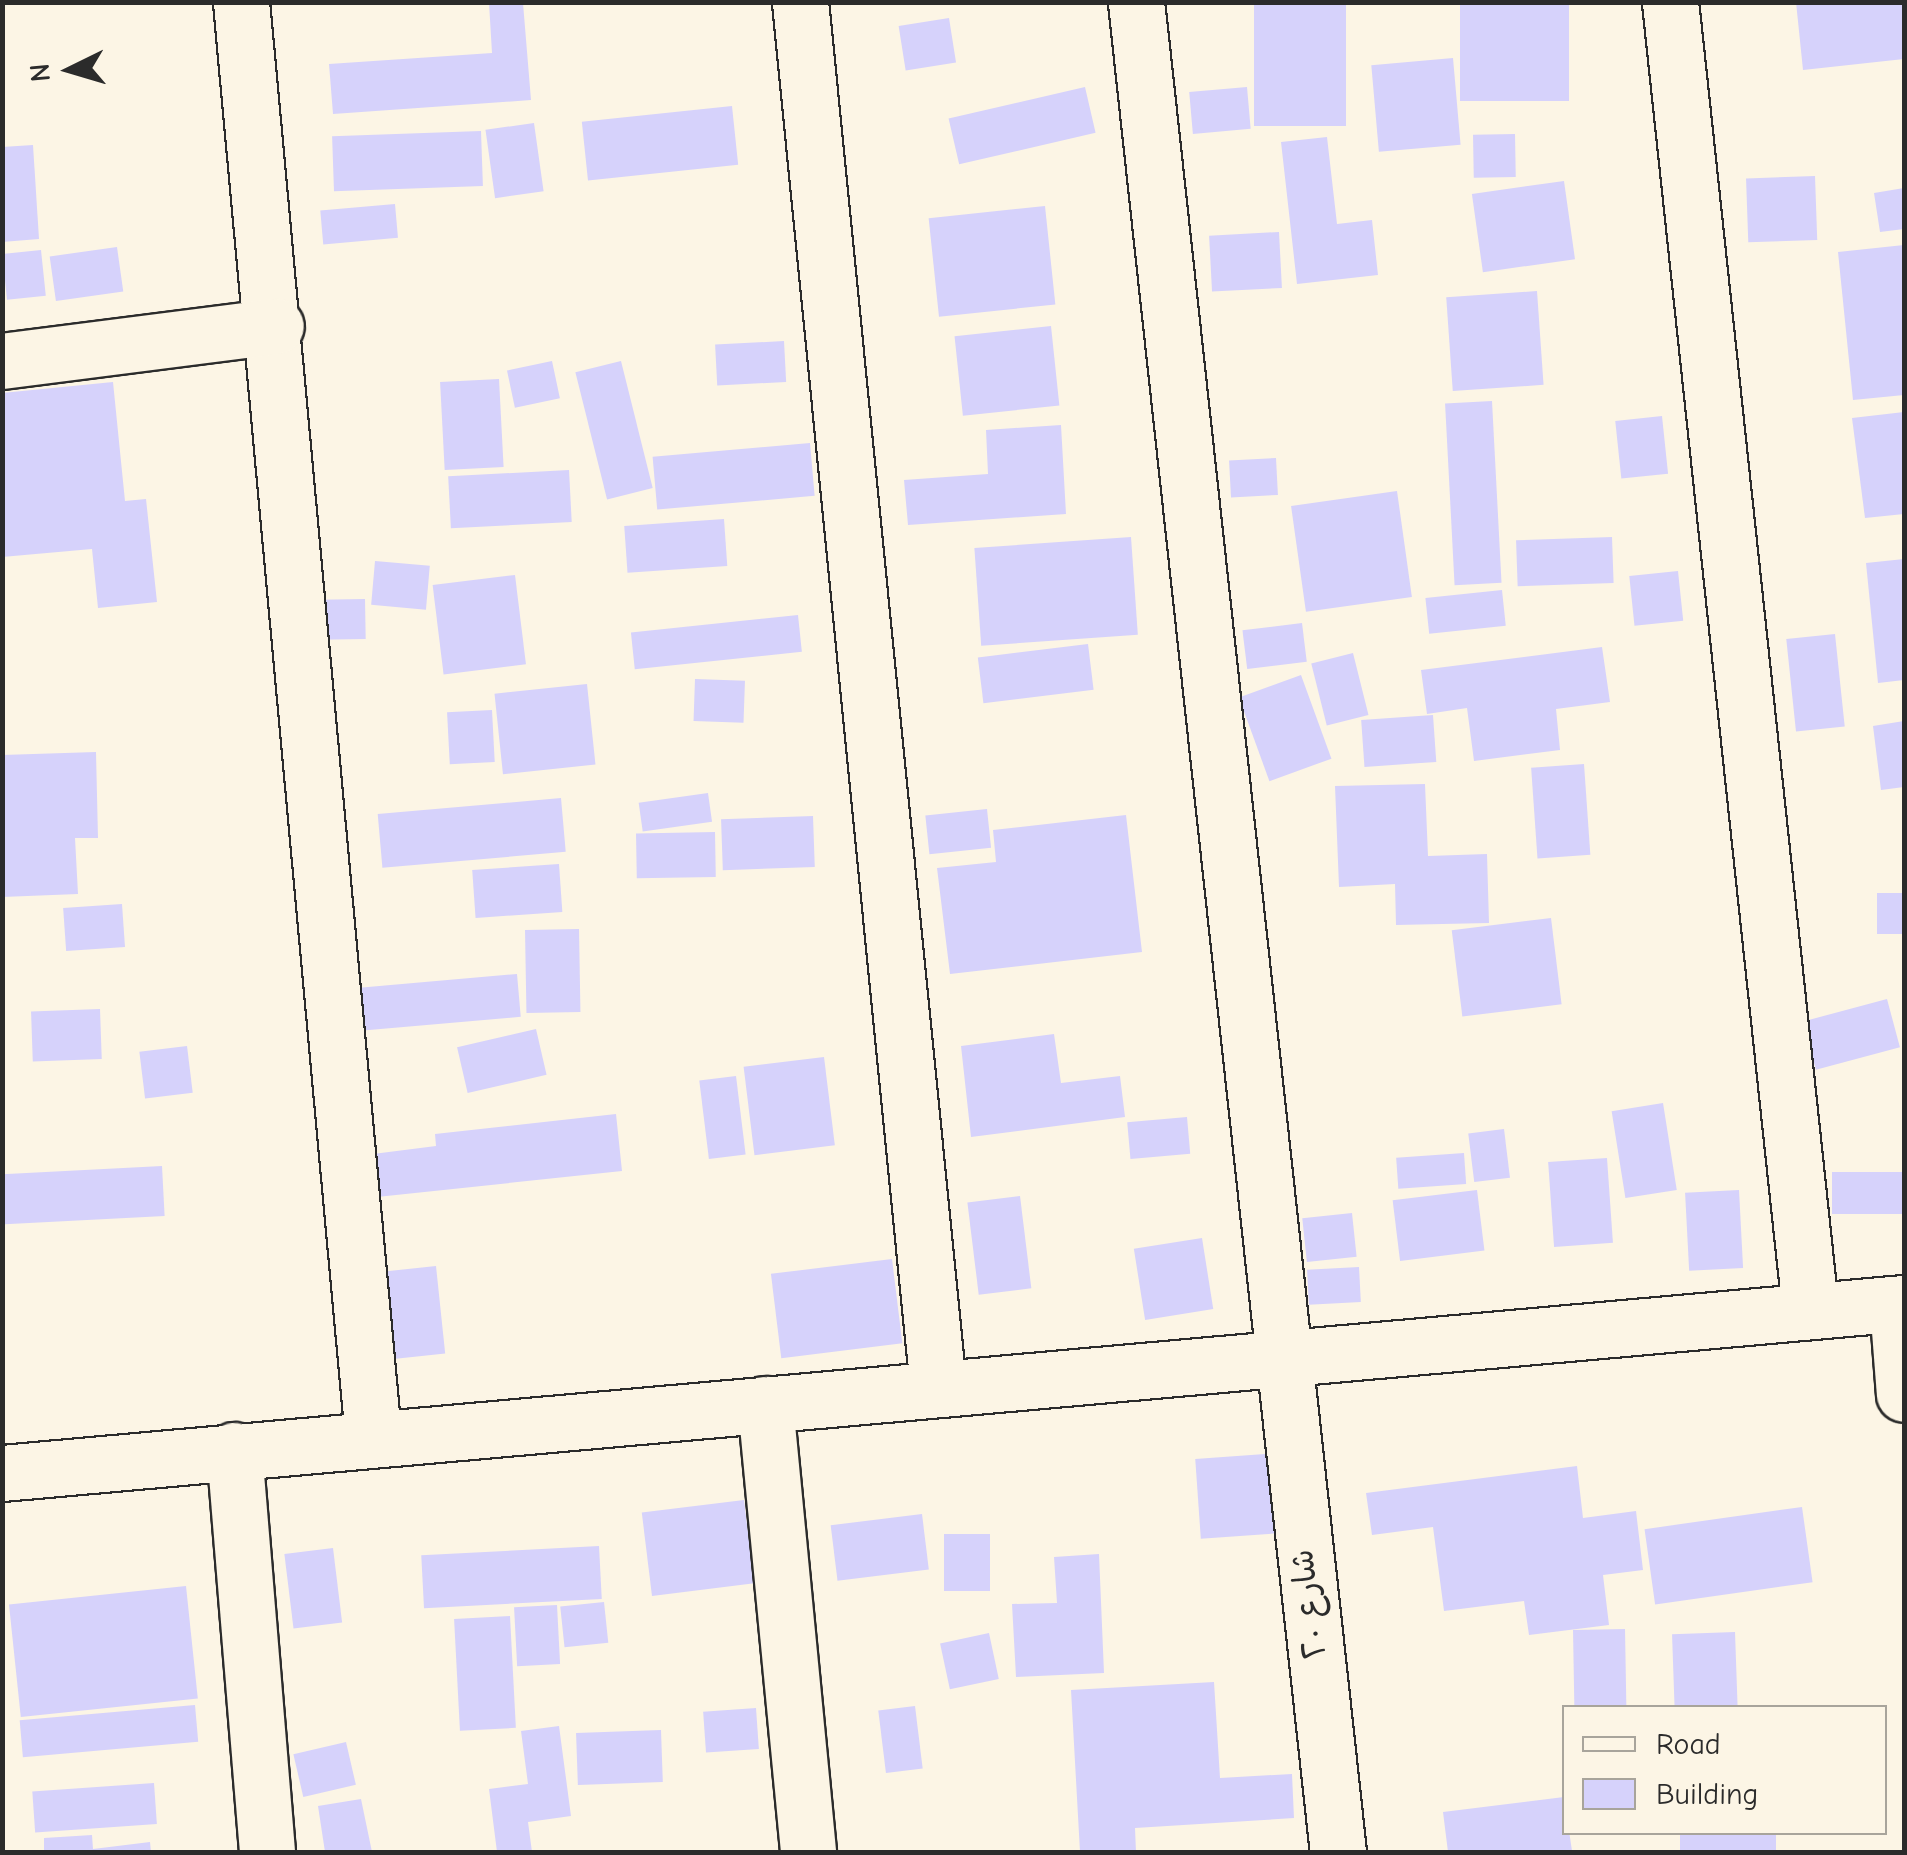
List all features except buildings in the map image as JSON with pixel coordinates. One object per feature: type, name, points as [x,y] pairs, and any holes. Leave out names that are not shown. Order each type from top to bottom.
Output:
[{"type":"street","points":[[242,2],[276,326],[373,1435]]},
{"type":"street","points":[[800,2],[938,1388]]},
{"type":"street","name":"شارع ٢٠","points":[[1136,2],[1280,1354],[1338,1852]]},
{"type":"street","points":[[1670,2],[1810,1308]]},
{"type":"street","points":[[2,361],[276,326]]},
{"type":"street","points":[[2,1473],[373,1435],[765,1404],[1280,1354],[1810,1308],[1901,1304],[1904,1394]]},
{"type":"street","points":[[765,1404],[808,1852]]},
{"type":"street","points":[[234,1450],[267,1852]]}]
